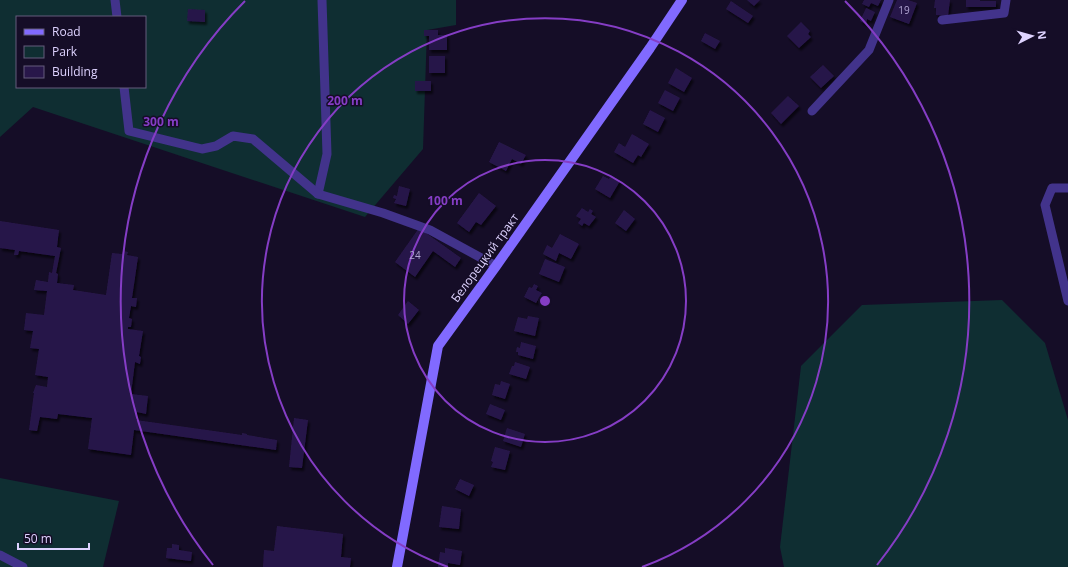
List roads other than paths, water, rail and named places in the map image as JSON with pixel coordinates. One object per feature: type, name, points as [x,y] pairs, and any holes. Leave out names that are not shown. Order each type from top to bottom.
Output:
[{"type":"street","points":[[115,0],[117,16]]},
{"type":"street","points":[[318,194],[327,154],[322,0]]},
{"type":"street","points":[[812,111],[869,50],[889,0]]},
{"type":"street","points":[[942,20],[1004,13],[1006,0]]},
{"type":"street","name":"Белорецкий тракт","points":[[397,567],[438,346],[650,48],[678,1]]},
{"type":"street","points":[[124,88],[128,132],[202,149],[216,146],[233,136],[253,140],[318,194],[383,212],[430,230],[496,266]]},
{"type":"street","points":[[1068,188],[1052,188],[1045,204],[1068,301]]},
{"type":"street","points":[[0,555],[23,567]]}]
